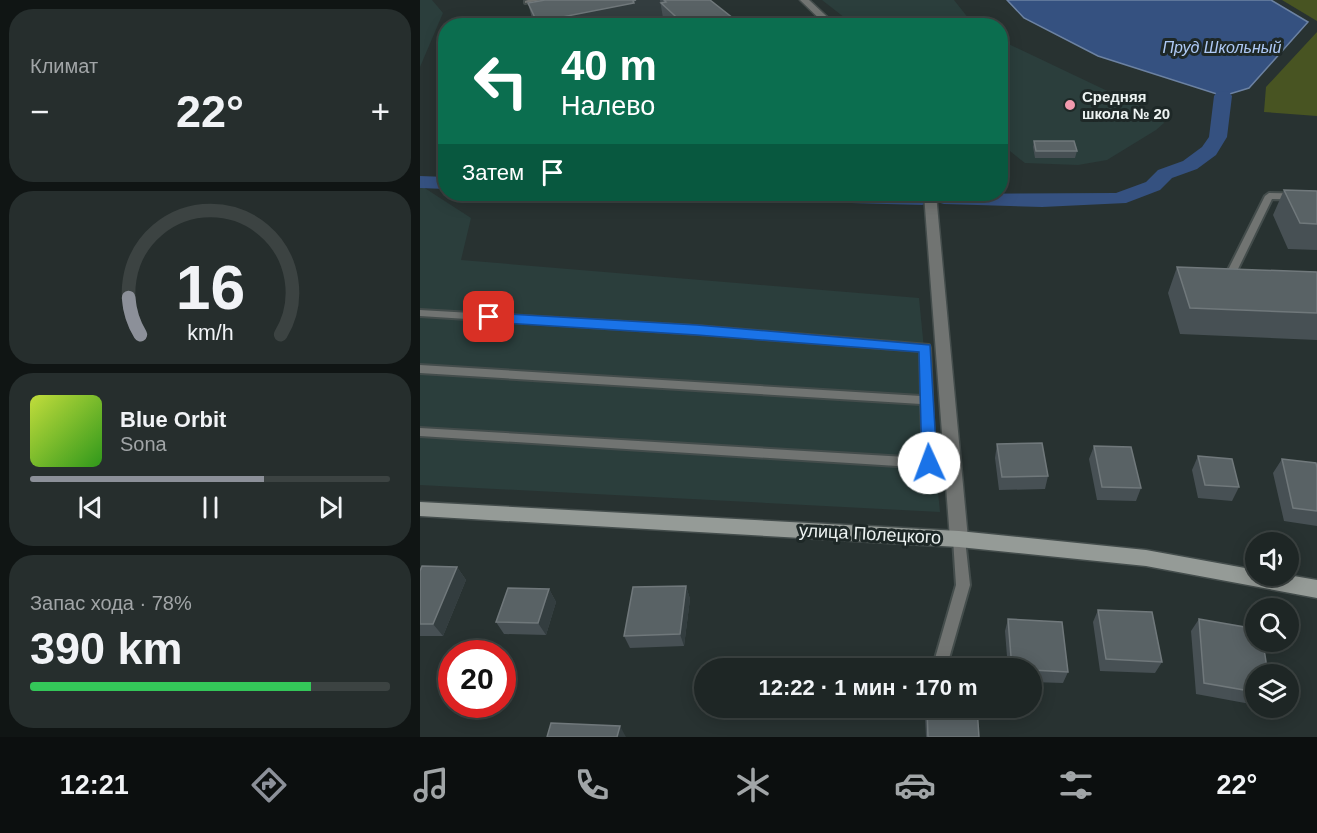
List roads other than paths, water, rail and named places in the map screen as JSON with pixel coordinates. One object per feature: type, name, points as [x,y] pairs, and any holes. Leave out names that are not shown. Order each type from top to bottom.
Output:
[{"type":"street","points":[[804,0],[824,18]]},
{"type":"street","points":[[931,201],[959,539]]},
{"type":"street","name":"улица Полецкого","points":[[420,509],[959,539],[1146,558],[1317,589]]},
{"type":"lane","points":[[526,2],[539,0]]},
{"type":"lane","points":[[1252,275],[1231,274],[1269,196],[1317,197]]},
{"type":"lane","points":[[420,313],[697,330],[925,348],[929,463],[420,432]]},
{"type":"lane","points":[[420,369],[927,400]]},
{"type":"lane","points":[[942,658],[963,585],[959,539]]},
{"type":"water","name":"Пруд Школьный","points":[[1007,0],[1271,0],[1308,22],[1249,88],[1223,96],[1098,56],[1024,18]]},
{"type":"waterway","points":[[1008,200],[1119,199],[1153,186],[1165,174],[1190,165],[1209,151],[1218,137],[1223,96]]},
{"type":"waterway","points":[[420,182],[438,183]]},
{"type":"place","name":"Средняя школа № 20","points":[[1070,105]]}]
